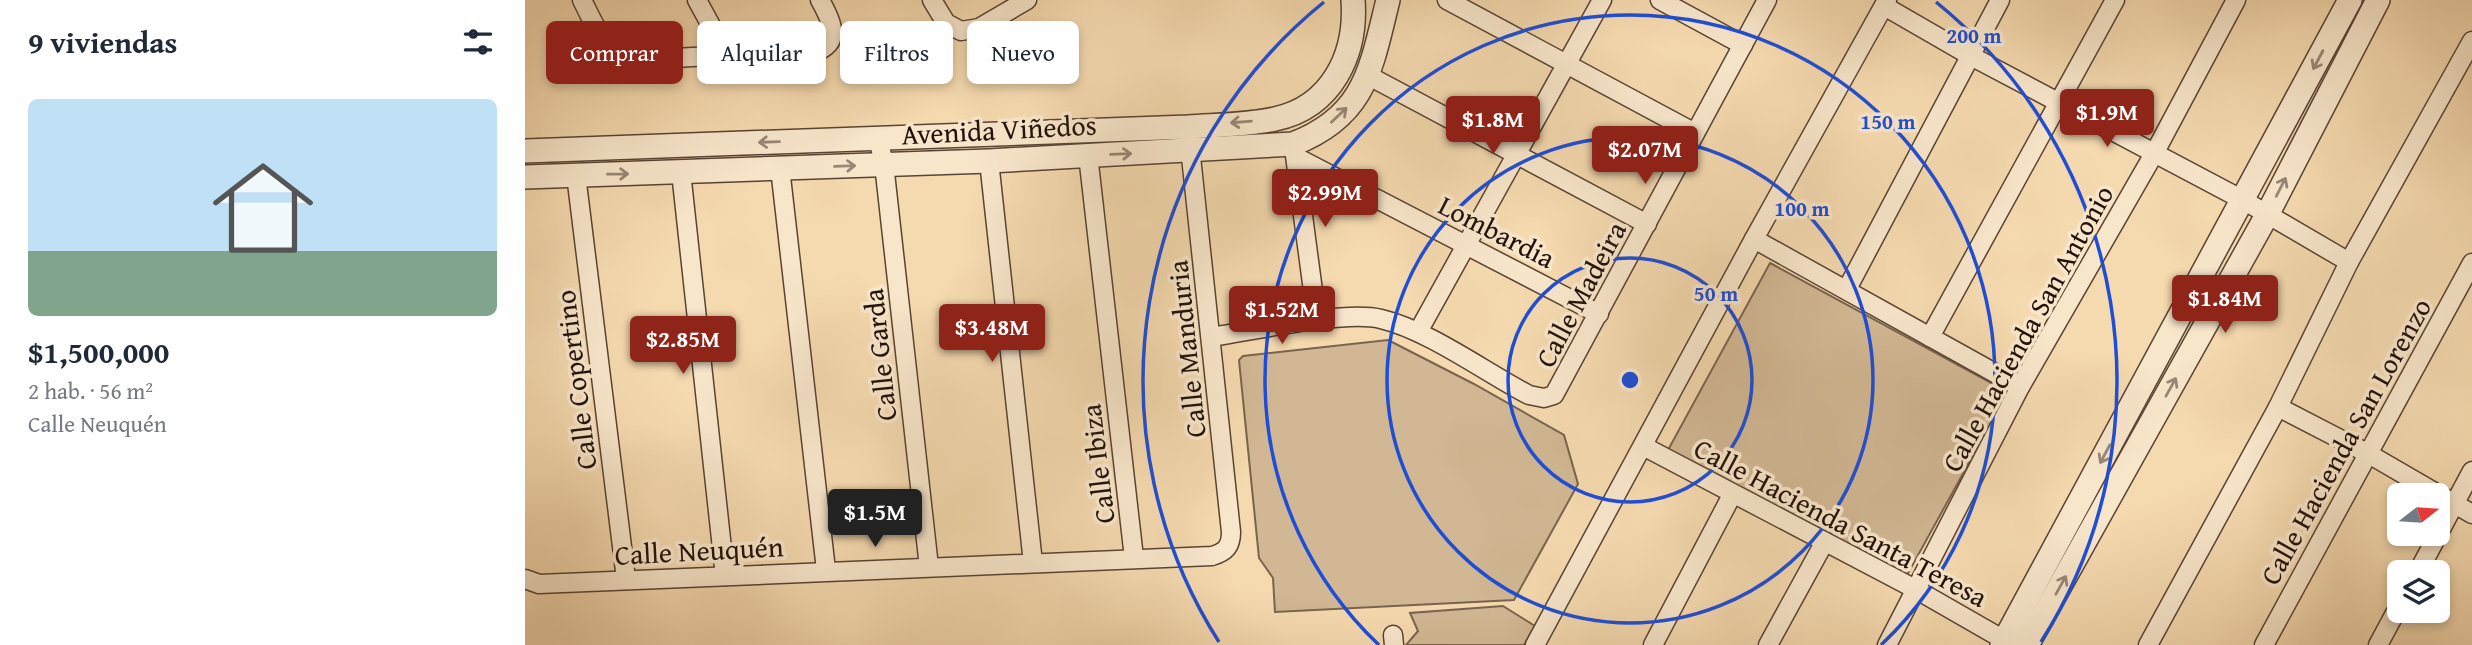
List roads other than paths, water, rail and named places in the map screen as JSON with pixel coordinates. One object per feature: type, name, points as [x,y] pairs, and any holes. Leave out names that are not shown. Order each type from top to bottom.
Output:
[{"type":"street","points":[[582,0],[611,50],[626,59],[697,56]]},
{"type":"street","points":[[697,0],[708,21]]},
{"type":"street","points":[[820,0],[831,21],[832,34],[826,46]]},
{"type":"street","points":[[932,0],[946,23],[961,32],[978,27],[1027,0]]},
{"type":"street","name":"Avenida Viñedos","points":[[525,151],[1188,127],[1274,119],[1314,101],[1332,83],[1346,62],[1353,27],[1353,0]]},
{"type":"street","name":"Avenida Viñedos","points":[[525,177],[989,161],[1191,151],[1294,151],[1337,119],[1369,76],[1388,0]]},
{"type":"street","points":[[1447,0],[1695,133]]},
{"type":"street","points":[[1211,337],[1349,318],[1384,319],[1418,332],[1602,0]]},
{"type":"street","points":[[1660,0],[1743,44]]},
{"type":"street","name":"Calle Madeira","points":[[1418,332],[1529,395],[1544,398],[1558,391],[1767,0]]},
{"type":"street","points":[[1847,289],[2000,0]]},
{"type":"street","points":[[1930,337],[2115,0]]},
{"type":"street","name":"Calle Hacienda San Antonio","points":[[1887,645],[2020,387],[2155,152],[2235,0]]},
{"type":"street","points":[[2006,643],[2350,0]]},
{"type":"street","points":[[2027,645],[2267,215],[2378,0]]},
{"type":"street","points":[[1535,645],[1885,3],[1969,55],[2155,152],[2349,262]]},
{"type":"street","points":[[2148,645],[2278,407],[2349,262],[2472,41]]},
{"type":"street","points":[[1369,76],[1647,224]]},
{"type":"street","name":"Calle Manduria","points":[[1188,127],[1231,532],[1229,547],[1212,556]]},
{"type":"street","name":"Calle Garda","points":[[879,138],[929,567]]},
{"type":"street","points":[[1294,151],[1317,321]]},
{"type":"street","name":"Lombardia","points":[[1294,151],[1599,314]]},
{"type":"street","name":"Calle Ibiza","points":[[1088,155],[1134,558]]},
{"type":"street","points":[[989,161],[1033,563]]},
{"type":"street","points":[[780,169],[826,570]]},
{"type":"street","points":[[681,172],[725,576]]},
{"type":"street","name":"Calle Copertino","points":[[576,175],[626,579]]},
{"type":"street","points":[[1754,239],[2020,387]]},
{"type":"street","name":"Calle Hacienda San Lorenzo","points":[[2264,645],[2472,263]]},
{"type":"street","points":[[2278,407],[2367,453],[2472,514]]},
{"type":"street","name":"Calle Hacienda Santa Teresa","points":[[1643,446],[1916,590],[2006,643]]},
{"type":"street","points":[[2425,560],[2472,471]]},
{"type":"street","points":[[1653,645],[1733,495]]},
{"type":"street","points":[[1768,645],[1824,543]]},
{"type":"street","name":"Calle Neuquén","points":[[525,579],[539,584],[1212,556]]},
{"type":"street","points":[[2378,645],[2390,623]]}]
